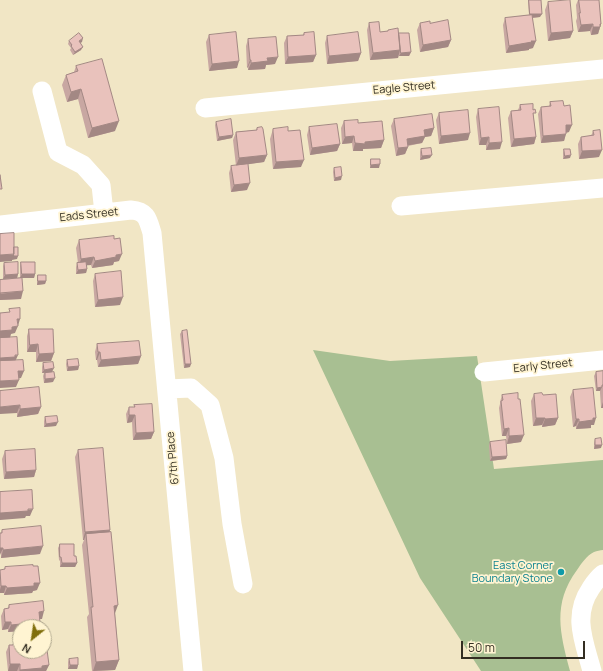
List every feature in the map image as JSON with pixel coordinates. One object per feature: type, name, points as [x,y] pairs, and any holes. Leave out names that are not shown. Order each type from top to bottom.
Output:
[{"type":"street","name":"Eagle Street","points":[[205,108],[603,69]]},
{"type":"street","points":[[42,91],[58,152],[83,166],[101,185],[104,213]]},
{"type":"street","points":[[401,206],[603,188]]},
{"type":"street","name":"Eads Street","points":[[0,225],[104,213],[136,211],[144,214],[147,218],[152,233],[153,245]]},
{"type":"street","name":"67th Place","points":[[153,245],[193,671]]},
{"type":"street","name":"Early Street","points":[[484,372],[603,360]]},
{"type":"street","points":[[167,389],[191,388],[210,405],[224,458],[232,524],[243,584]]},
{"type":"street","points":[[592,671],[582,634],[580,621],[581,608],[586,595],[597,579],[603,574]]},
{"type":"green space","points":[[313,350],[390,361],[477,356],[494,469],[603,460],[603,550],[591,553],[580,565],[569,583],[561,607],[561,631],[570,671],[481,671],[420,578]]},
{"type":"building","points":[[529,0],[541,0],[542,14],[530,14]]},
{"type":"building","points":[[570,0],[573,31],[551,33],[548,2]]},
{"type":"building","points":[[579,0],[599,0],[600,27],[593,27],[593,24],[581,25]]},
{"type":"building","points":[[532,15],[536,41],[509,46],[505,18]]},
{"type":"building","points":[[448,20],[451,40],[423,45],[420,23]]},
{"type":"building","points":[[379,22],[380,32],[398,28],[400,50],[373,53],[369,23]]},
{"type":"building","points":[[236,32],[239,61],[212,64],[209,35]]},
{"type":"building","points":[[314,32],[316,55],[288,57],[287,36],[304,35],[304,33]]},
{"type":"building","points":[[358,32],[361,53],[329,56],[327,36]]},
{"type":"building","points":[[79,33],[83,38],[79,41],[83,47],[75,52],[69,41]]},
{"type":"building","points":[[399,33],[409,33],[411,52],[401,53]]},
{"type":"building","points":[[276,37],[278,57],[267,58],[268,61],[251,63],[248,39]]},
{"type":"building","points":[[102,59],[119,121],[92,128],[81,89],[71,92],[66,75],[78,71],[76,66]]},
{"type":"building","points":[[563,101],[564,106],[570,105],[572,125],[566,125],[566,134],[543,136],[541,107],[551,106],[550,102]]},
{"type":"building","points":[[533,104],[533,110],[535,109],[536,113],[533,113],[536,137],[514,139],[511,111],[521,110],[520,105]]},
{"type":"building","points":[[499,107],[502,142],[489,143],[489,137],[481,138],[478,109]]},
{"type":"building","points":[[468,110],[470,133],[441,136],[439,113]]},
{"type":"building","points":[[432,114],[434,128],[424,130],[425,136],[407,139],[408,147],[398,148],[394,119]]},
{"type":"building","points":[[231,119],[233,135],[219,137],[216,122]]},
{"type":"building","points":[[358,120],[358,123],[382,121],[384,140],[365,142],[365,144],[355,143],[354,136],[345,137],[344,121]]},
{"type":"building","points":[[337,124],[340,144],[312,148],[309,127]]},
{"type":"building","points":[[262,127],[267,155],[239,158],[236,132],[257,130],[257,128]]},
{"type":"building","points":[[288,127],[288,131],[300,130],[304,160],[276,162],[273,129]]},
{"type":"building","points":[[600,130],[602,150],[582,151],[581,137],[594,135],[593,131]]},
{"type":"building","points":[[431,148],[432,155],[422,156],[421,149]]},
{"type":"building","points":[[564,149],[570,149],[571,155],[565,156]]},
{"type":"building","points":[[371,159],[380,159],[380,164],[371,165]]},
{"type":"building","points":[[248,164],[250,183],[234,185],[231,166]]},
{"type":"building","points":[[341,167],[342,176],[335,178],[334,168]]},
{"type":"building","points":[[0,175],[2,189],[0,189]]},
{"type":"building","points":[[14,233],[14,254],[0,255],[0,234]]},
{"type":"building","points":[[114,236],[114,239],[120,238],[122,254],[116,255],[116,257],[95,261],[94,257],[81,259],[79,240]]},
{"type":"building","points":[[14,247],[18,247],[18,256],[14,256]]},
{"type":"building","points":[[18,262],[18,274],[5,275],[4,263]]},
{"type":"building","points":[[21,262],[35,262],[35,274],[22,274]]},
{"type":"building","points":[[86,262],[87,269],[78,270],[77,263]]},
{"type":"building","points":[[121,271],[123,297],[98,300],[95,274]]},
{"type":"building","points":[[38,275],[46,275],[46,281],[38,281]]},
{"type":"building","points":[[22,278],[23,291],[0,293],[0,280]]},
{"type":"building","points":[[20,308],[20,319],[17,319],[18,326],[12,327],[12,330],[0,331],[0,313],[10,312],[9,309]]},
{"type":"building","points":[[29,329],[53,329],[54,353],[39,354],[38,344],[30,345]]},
{"type":"building","points":[[187,330],[191,364],[185,364],[182,331]]},
{"type":"building","points":[[17,337],[18,355],[15,355],[15,357],[0,358],[0,338]]},
{"type":"building","points":[[139,341],[141,356],[101,360],[97,344]]},
{"type":"building","points":[[78,359],[79,366],[68,367],[67,360]]},
{"type":"building","points":[[23,360],[24,371],[18,371],[19,380],[0,381],[0,361]]},
{"type":"building","points":[[53,362],[54,368],[44,370],[43,363]]},
{"type":"building","points":[[603,371],[603,385],[602,387],[597,388],[596,372]]},
{"type":"building","points":[[54,372],[55,378],[45,379],[45,373]]},
{"type":"building","points":[[39,387],[41,407],[20,409],[20,405],[0,407],[0,391]]},
{"type":"building","points":[[593,388],[596,418],[593,418],[593,420],[579,422],[579,419],[576,419],[573,390]]},
{"type":"building","points":[[518,393],[524,435],[509,436],[509,428],[504,429],[501,401],[503,400],[502,395]]},
{"type":"building","points":[[542,393],[543,395],[556,394],[558,418],[536,418],[534,394]]},
{"type":"building","points":[[152,404],[154,432],[136,433],[135,415],[129,415],[129,407],[135,407],[134,405]]},
{"type":"building","points":[[57,416],[58,422],[46,424],[45,417]]},
{"type":"building","points":[[601,438],[602,445],[595,445],[595,439]]},
{"type":"building","points":[[506,440],[507,456],[492,457],[490,442]]},
{"type":"building","points":[[103,448],[110,530],[85,532],[78,450]]},
{"type":"building","points":[[35,449],[36,470],[6,472],[5,451]]},
{"type":"building","points":[[32,490],[33,509],[28,509],[28,511],[0,513],[0,492]]},
{"type":"building","points":[[41,526],[43,546],[3,550],[3,548],[0,548],[0,533],[2,533],[2,530]]},
{"type":"building","points":[[111,532],[118,605],[114,606],[119,660],[96,662],[91,607],[93,607],[86,534]]},
{"type":"building","points":[[60,544],[74,544],[74,556],[76,556],[77,563],[62,563],[60,557]]},
{"type":"building","points":[[38,566],[40,583],[34,583],[34,586],[7,588],[6,586],[1,586],[0,570],[5,569],[5,567]]},
{"type":"building","points":[[43,601],[44,611],[39,612],[40,619],[12,619],[11,625],[11,622],[5,622],[4,609],[9,608],[9,605]]},
{"type":"building","points":[[9,645],[12,645],[12,659],[48,659],[49,665],[42,666],[42,668],[20,670],[20,664],[10,664]]},
{"type":"building","points":[[78,658],[78,665],[70,665],[69,659]]},
{"type":"place","name":"East Corner Boundary Stone","points":[[561,572]]}]
